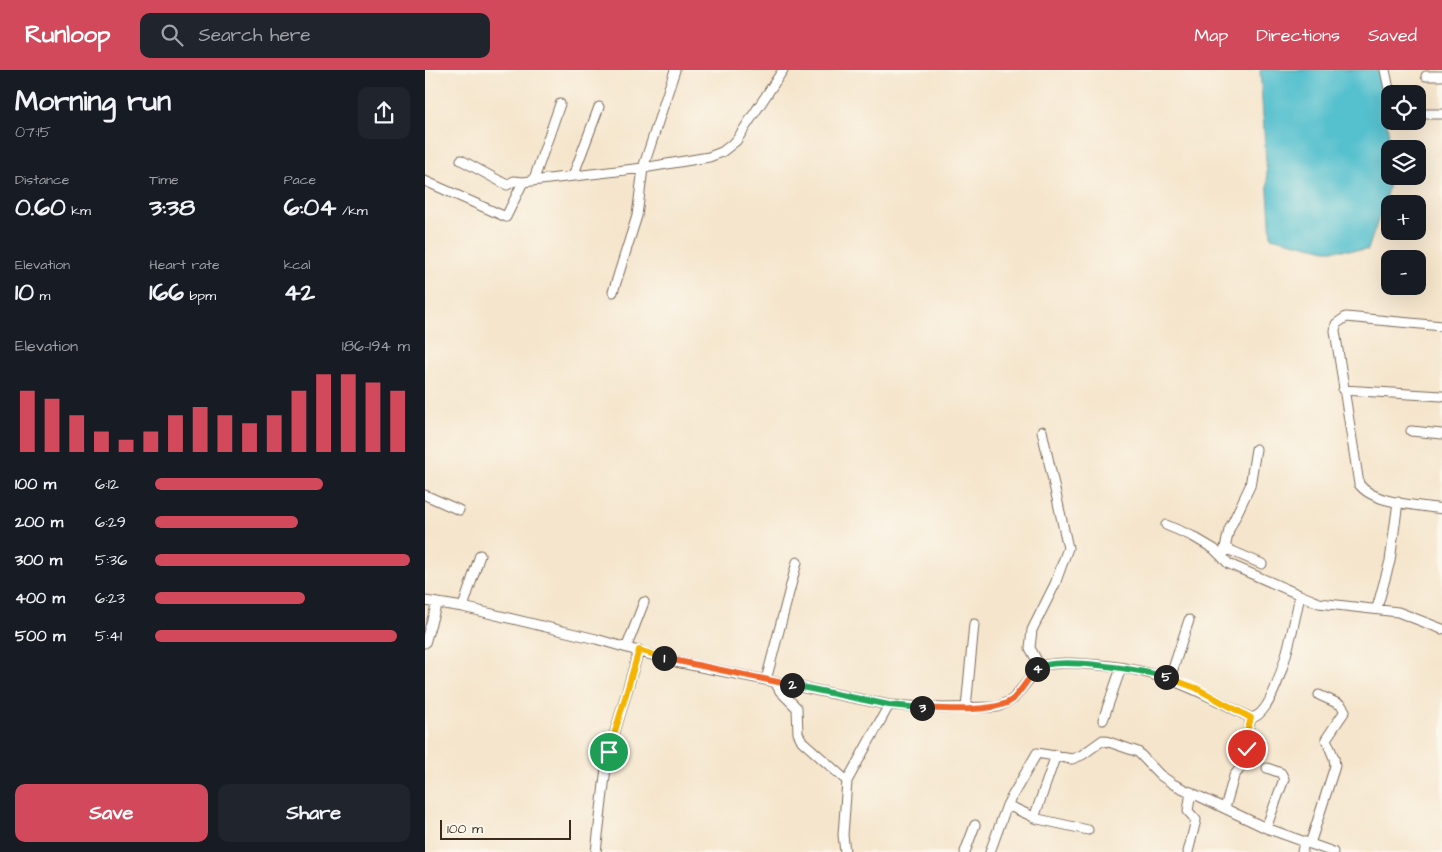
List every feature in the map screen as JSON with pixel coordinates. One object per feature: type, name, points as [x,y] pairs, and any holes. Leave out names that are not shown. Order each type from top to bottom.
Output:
[{"type":"street","points":[[613,292],[637,216],[643,168],[675,70]]},
{"type":"street","points":[[461,160],[507,184],[514,180],[523,182],[534,179],[643,168],[709,157],[737,141],[783,70]]},
{"type":"street","points":[[1385,70],[1388,85]]},
{"type":"street","points":[[1426,76],[1442,76]]},
{"type":"street","points":[[534,179],[560,104]]},
{"type":"street","points":[[573,176],[599,107]]},
{"type":"street","points":[[1426,114],[1442,114]]},
{"type":"street","points":[[425,181],[503,217],[508,215],[523,182]]},
{"type":"street","points":[[1442,326],[1346,317],[1340,319],[1336,324],[1335,331],[1359,484],[1370,495],[1398,502],[1442,509]]},
{"type":"street","points":[[1343,390],[1442,396]]},
{"type":"street","points":[[1040,666],[1031,648],[1031,630],[1055,584],[1068,548],[1042,431]]},
{"type":"street","points":[[1411,431],[1442,434]]},
{"type":"street","points":[[1223,557],[1231,525],[1250,486],[1256,449]]},
{"type":"street","points":[[425,495],[459,510]]},
{"type":"street","points":[[1377,608],[1390,561],[1398,502]]},
{"type":"street","points":[[1166,526],[1192,536],[1214,549],[1229,564],[1319,603],[1377,608],[1398,612],[1442,629]]},
{"type":"street","points":[[1225,548],[1262,564]]},
{"type":"street","points":[[463,607],[480,555]]},
{"type":"street","points":[[771,681],[797,562]]},
{"type":"street","points":[[425,602],[463,607],[627,646],[676,662],[889,705],[966,708],[998,707],[1013,699],[1040,666],[1065,663],[1121,668],[1170,678],[1196,688],[1251,718],[1258,717],[1265,711],[1277,684],[1300,595]]},
{"type":"street","points":[[627,646],[644,602]]},
{"type":"street","points":[[425,643],[437,603]]},
{"type":"street","points":[[1170,678],[1189,620]]},
{"type":"street","points":[[966,708],[974,624]]},
{"type":"street","points":[[596,852],[607,759],[639,650]]},
{"type":"street","points":[[1103,720],[1121,668]]},
{"type":"street","points":[[771,681],[797,708],[798,733],[802,741],[847,780]]},
{"type":"street","points":[[1301,852],[1307,843],[1335,766],[1334,758],[1326,739],[1345,711],[1341,705],[1319,695]]},
{"type":"street","points":[[845,852],[843,835],[847,780],[889,705]]},
{"type":"street","points":[[1225,808],[1234,776],[1248,758],[1245,742],[1251,718]]},
{"type":"street","points":[[990,852],[1007,805],[1037,754],[1056,755],[1067,759],[1078,758],[1099,741],[1107,741],[1138,752],[1166,780],[1266,828],[1333,852]]},
{"type":"street","points":[[1035,818],[1056,755]]},
{"type":"street","points":[[1266,828],[1284,779],[1281,773],[1267,768]]},
{"type":"street","points":[[1188,852],[1197,820],[1188,811],[1191,792]]},
{"type":"street","points":[[1007,805],[1035,818],[1089,830]]},
{"type":"street","points":[[965,852],[975,825]]},
{"type":"water","points":[[1260,70],[1378,70],[1381,86],[1381,130],[1388,130],[1389,140],[1381,140],[1381,185],[1388,185],[1386,195],[1381,195],[1381,211],[1368,250],[1326,250],[1271,237]]},
{"type":"route","points":[[609,752],[639,650],[676,662],[743,676],[832,692],[889,705],[924,708],[998,707],[1013,699],[1034,672],[1040,666],[1047,664],[1094,664],[1121,668],[1170,678],[1196,688],[1251,718],[1245,738],[1247,749]]}]
